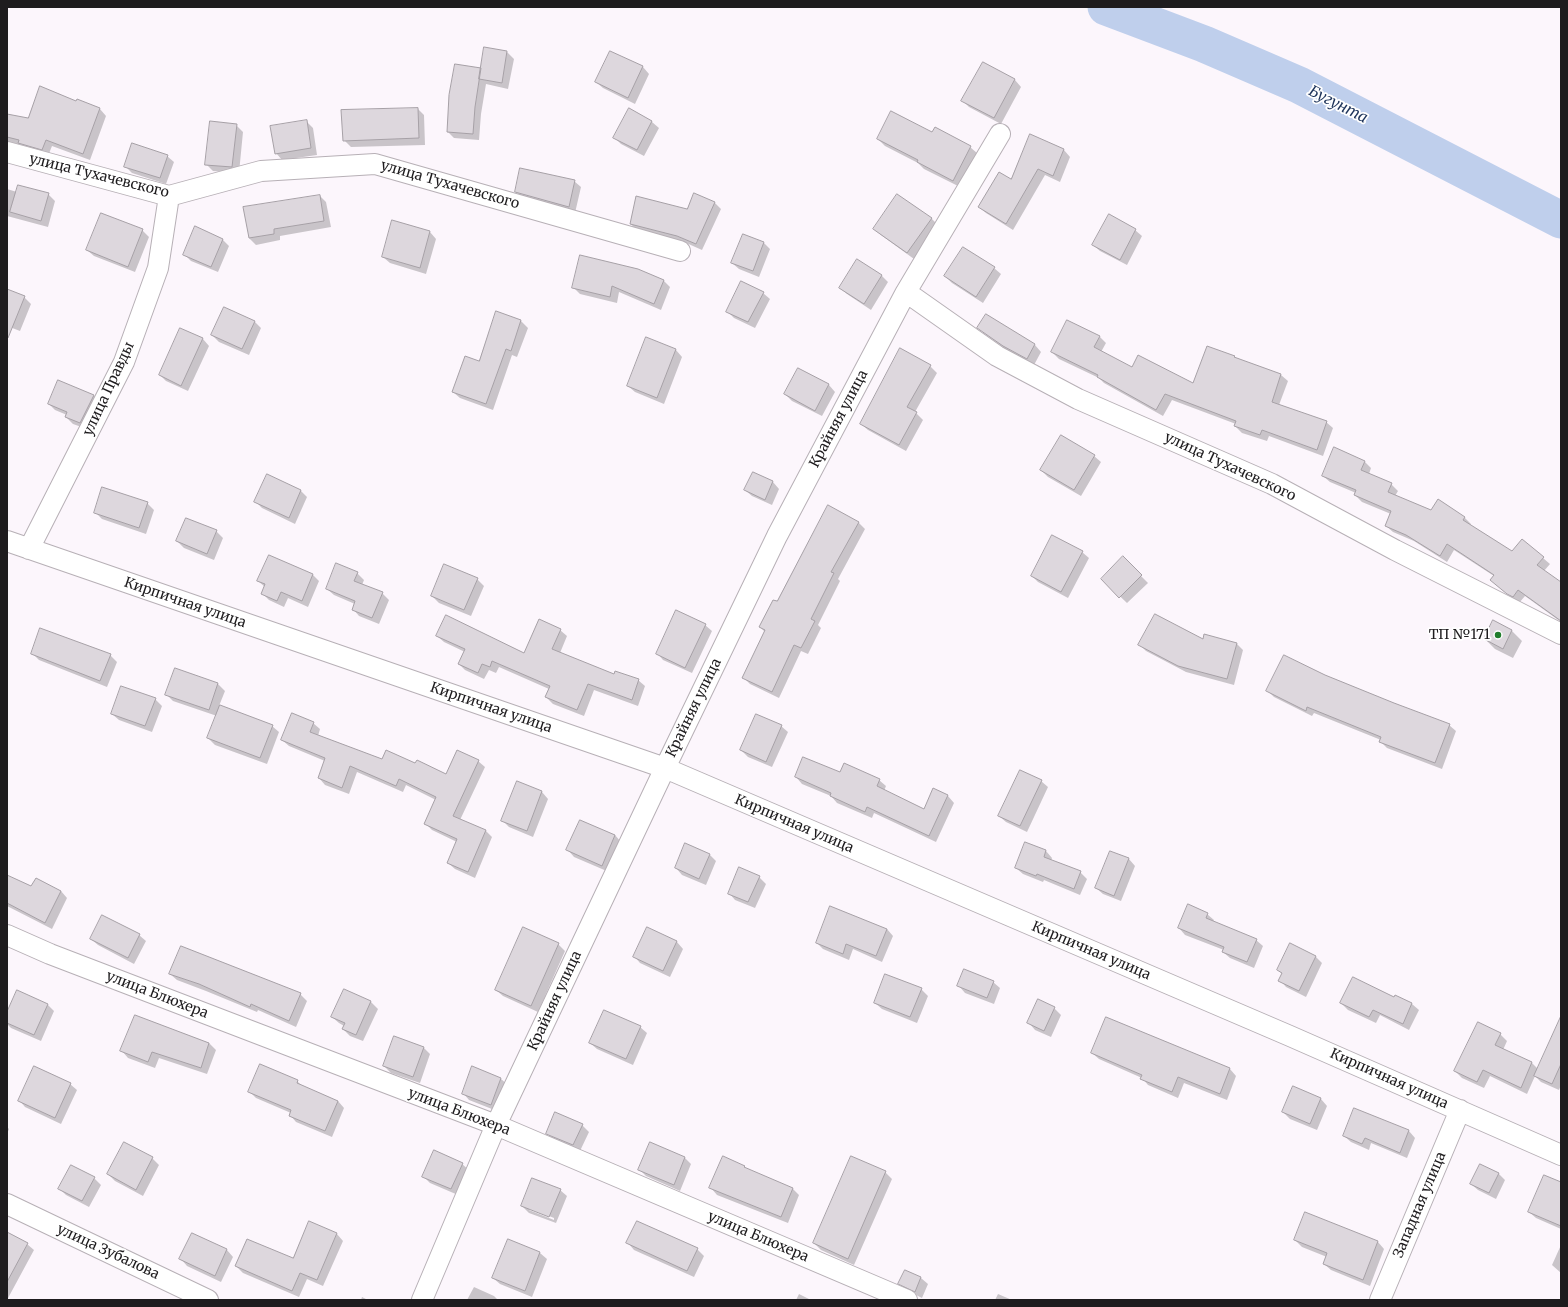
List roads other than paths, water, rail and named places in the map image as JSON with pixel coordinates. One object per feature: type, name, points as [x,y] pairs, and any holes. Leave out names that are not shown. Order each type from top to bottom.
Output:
[{"type":"street","name":"Крайняя улица","points":[[422,1300],[496,1125],[664,768],[777,536],[906,292],[1000,134]]},
{"type":"street","name":"улица Тухачевского","points":[[7,152],[169,196],[261,171],[375,164],[680,251]]},
{"type":"street","name":"улица Правды","points":[[29,549],[124,362],[158,268],[169,196]]},
{"type":"street","name":"улица Тухачевского","points":[[906,292],[997,356],[1078,399],[1272,484],[1395,550],[1561,634]]},
{"type":"street","name":"Кирпичная улица","points":[[7,542],[664,768],[1460,1110],[1561,1155]]},
{"type":"street","name":"улица Блюхера","points":[[7,935],[57,957],[496,1125],[907,1300]]},
{"type":"street","name":"Западная улица","points":[[1380,1300],[1460,1110]]},
{"type":"street","name":"улица Зубалова","points":[[7,1204],[208,1300]]},
{"type":"waterway","name":"Бугунта","points":[[1106,7],[1204,44],[1299,85],[1561,220]]},
{"type":"place","name":"ТП №171","points":[[1498,635]]}]
